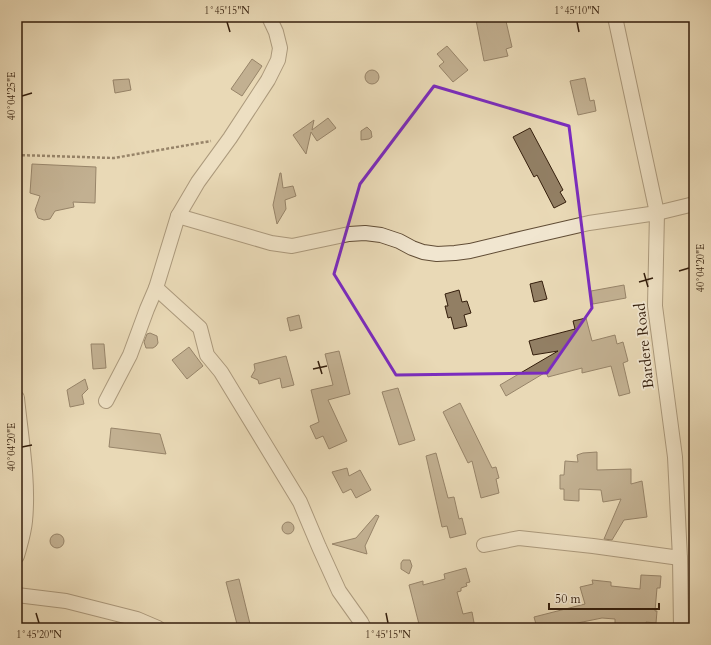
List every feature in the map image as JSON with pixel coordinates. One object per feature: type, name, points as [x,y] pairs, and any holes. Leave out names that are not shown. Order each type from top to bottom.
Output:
[{"type":"street","points":[[106,401],[130,355],[156,288],[178,216],[198,182],[230,138],[268,80],[278,60],[280,48],[276,32],[269,17]]},
{"type":"street","name":"Bardere Road","points":[[615,17],[657,213],[655,306],[675,457],[680,558],[681,628]]},
{"type":"street","points":[[178,216],[271,243],[292,246],[350,234],[365,233],[381,235],[400,241],[423,252],[437,254],[470,251],[589,224],[657,213],[694,204]]},
{"type":"street","points":[[156,288],[200,328],[207,355],[221,372],[300,502],[339,591],[364,628]]},
{"type":"street","points":[[17,398],[26,504],[25,521],[17,556]]},
{"type":"street","points":[[484,545],[518,538],[593,546],[680,558]]},
{"type":"street","points":[[17,595],[66,601],[137,619],[158,628]]},
{"type":"path","points":[[17,155],[114,158],[230,138]]},
{"type":"highlighted area","points":[[434,86],[569,126],[592,308],[547,373],[396,375],[334,274],[360,184]]},
{"type":"building","points":[[488,17],[505,17],[512,47],[506,49],[508,56],[484,61],[476,20]]},
{"type":"building","points":[[447,46],[468,70],[453,82],[439,66],[444,62],[437,54]]},
{"type":"building","points":[[252,59],[262,66],[242,96],[231,89]]},
{"type":"building","points":[[372,70],[377,72],[379,77],[377,82],[372,84],[367,82],[365,77],[367,72]]},
{"type":"building","points":[[585,78],[590,101],[594,100],[596,111],[578,115],[570,81]]},
{"type":"building","points":[[129,79],[131,90],[115,93],[113,80]]},
{"type":"building","points":[[328,118],[336,128],[317,141],[311,132],[306,154],[293,135],[314,120],[312,130]]},
{"type":"building","points":[[367,127],[371,131],[372,137],[361,140],[361,131]]},
{"type":"building","points":[[530,128],[563,190],[560,192],[566,202],[554,208],[537,175],[534,177],[513,137]]},
{"type":"building","points":[[32,164],[96,167],[95,203],[73,202],[74,207],[55,211],[50,219],[44,220],[38,218],[35,210],[40,196],[30,193]]},
{"type":"building","points":[[280,173],[283,188],[293,186],[296,196],[285,200],[286,209],[277,224],[273,205]]},
{"type":"building","points":[[542,281],[547,299],[534,302],[530,284]]},
{"type":"building","points":[[624,285],[626,298],[593,304],[591,291]]},
{"type":"building","points":[[459,290],[462,302],[467,301],[471,313],[464,315],[467,326],[454,329],[451,317],[448,318],[445,306],[448,306],[445,294]]},
{"type":"building","points":[[299,315],[302,328],[290,331],[287,318]]},
{"type":"building","points":[[586,318],[592,341],[615,335],[617,344],[623,342],[628,361],[623,363],[630,393],[619,396],[611,366],[582,373],[582,368],[548,377],[546,372],[506,396],[500,385],[558,351],[533,355],[529,341],[575,329],[573,321]]},
{"type":"building","points":[[150,333],[157,336],[158,343],[153,348],[146,348],[144,342],[147,334]]},
{"type":"building","points":[[91,344],[104,344],[106,368],[93,369]]},
{"type":"building","points":[[189,347],[203,366],[187,379],[172,360]]},
{"type":"building","points":[[339,351],[350,394],[328,400],[347,441],[329,449],[323,436],[316,439],[310,426],[319,422],[311,390],[333,385],[325,354]]},
{"type":"building","points":[[286,356],[294,385],[282,388],[280,378],[259,384],[258,380],[251,377],[255,370],[254,364]]},
{"type":"building","points":[[85,379],[88,389],[82,395],[84,404],[70,407],[67,390]]},
{"type":"building","points":[[398,388],[415,440],[399,445],[382,392]]},
{"type":"building","points":[[460,403],[492,468],[496,467],[499,478],[496,479],[499,493],[481,498],[472,461],[468,463],[443,412]]},
{"type":"building","points":[[111,428],[160,434],[166,454],[109,447]]},
{"type":"building","points":[[597,452],[597,470],[631,469],[631,484],[642,481],[647,517],[624,520],[612,540],[604,539],[621,499],[603,502],[601,490],[579,489],[579,501],[564,500],[564,489],[560,489],[560,475],[564,475],[565,461],[578,462],[577,455]]},
{"type":"building","points":[[436,453],[448,498],[454,497],[459,519],[462,518],[466,534],[450,538],[447,526],[442,527],[426,456]]},
{"type":"building","points":[[347,468],[349,476],[360,470],[371,490],[356,498],[351,489],[343,493],[332,472]]},
{"type":"building","points":[[376,515],[379,516],[365,546],[367,554],[332,544],[356,538]]},
{"type":"building","points":[[286,522],[290,522],[294,528],[290,534],[286,534],[282,530],[282,526]]},
{"type":"building","points":[[54,534],[60,534],[64,538],[64,544],[60,548],[54,548],[50,544],[50,538]]},
{"type":"building","points":[[403,560],[410,560],[412,566],[409,574],[401,569],[401,563]]},
{"type":"building","points":[[466,568],[470,582],[466,583],[467,586],[461,588],[461,591],[457,592],[463,614],[472,612],[475,628],[455,628],[454,624],[438,628],[420,628],[409,585],[423,581],[423,585],[445,579],[444,574]]},
{"type":"building","points":[[641,575],[661,576],[660,588],[657,588],[655,611],[657,611],[656,623],[646,622],[646,627],[615,624],[615,619],[602,618],[553,628],[537,628],[534,617],[585,604],[580,587],[593,584],[592,580],[611,582],[611,586],[640,589]]},
{"type":"building","points":[[239,579],[251,628],[238,628],[226,582]]}]
